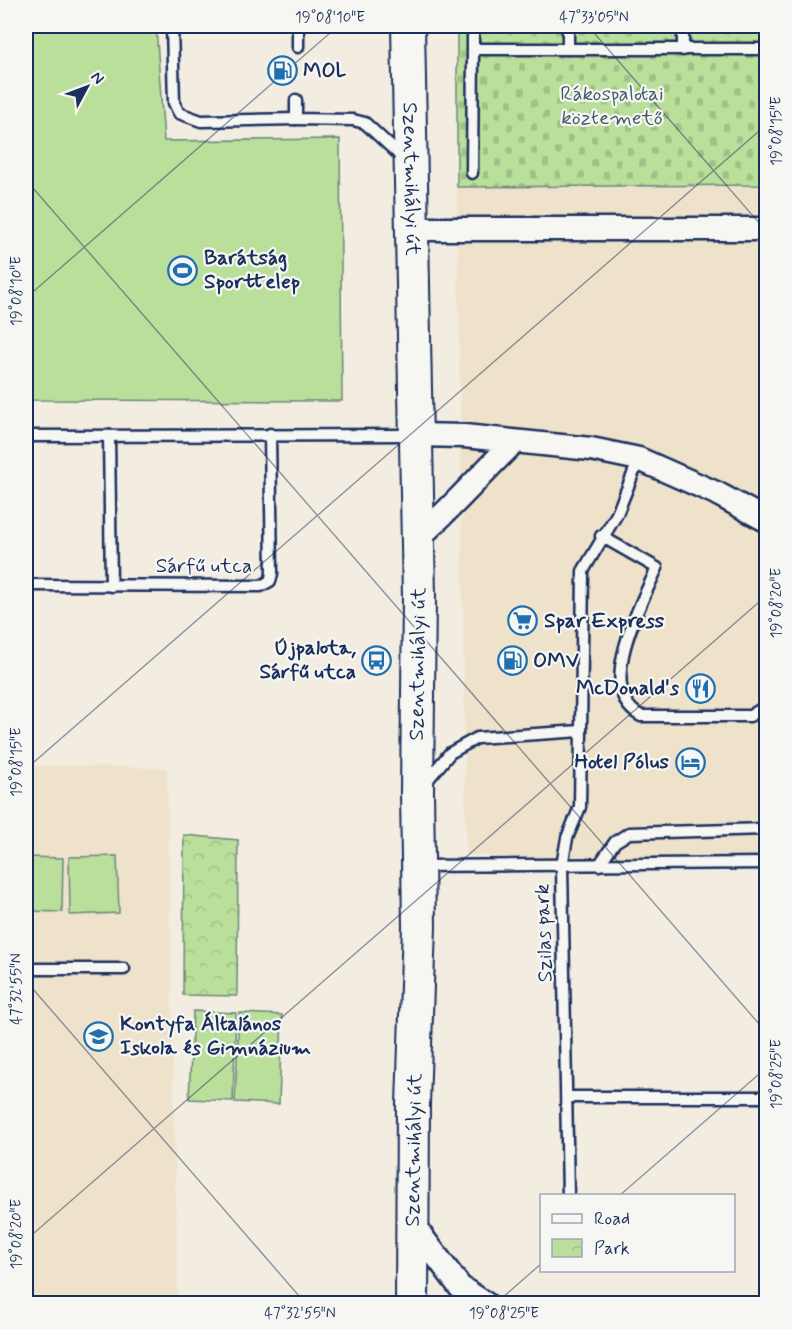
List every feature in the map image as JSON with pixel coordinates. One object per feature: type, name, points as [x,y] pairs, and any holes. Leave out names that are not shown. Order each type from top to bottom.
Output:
[{"type":"main road","name":"Szentmihályi út","points":[[408,26],[419,537],[418,866],[412,1304]]},
{"type":"street","points":[[412,229],[766,229]]},
{"type":"street","points":[[417,435],[464,436],[513,443],[591,449],[639,459],[716,493],[766,520]]},
{"type":"street","points":[[419,537],[454,506],[478,477],[513,443]]},
{"type":"street","points":[[413,1225],[460,1287],[486,1304]]},
{"type":"lane","points":[[172,26],[174,103],[179,113],[201,121],[353,120],[364,123],[410,165]]},
{"type":"lane","points":[[298,26],[298,47]]},
{"type":"lane","points":[[471,172],[474,26]]},
{"type":"lane","points":[[568,26],[568,49]]},
{"type":"lane","points":[[683,26],[683,50]]},
{"type":"lane","points":[[473,50],[766,49]]},
{"type":"lane","points":[[296,100],[296,119]]},
{"type":"lane","name":"Sárfű utca","points":[[26,585],[261,586],[270,581],[272,574],[270,435]]},
{"type":"lane","points":[[26,436],[417,435]]},
{"type":"lane","points":[[109,436],[111,586]]},
{"type":"lane","points":[[418,866],[562,866],[567,838],[580,807],[583,571],[601,536],[617,514],[639,459]]},
{"type":"lane","points":[[601,536],[657,568],[631,626],[621,655],[622,690],[626,702],[634,713],[641,717],[750,716],[766,706]]},
{"type":"lane","points":[[417,792],[450,753],[477,738],[581,731]]},
{"type":"lane","points":[[599,865],[615,842],[630,834],[766,829]]},
{"type":"lane","name":"Szilas park","points":[[568,1194],[562,866],[766,863]]},
{"type":"lane","points":[[26,969],[124,969]]},
{"type":"lane","points":[[568,1097],[766,1096]]},
{"type":"shaded area","points":[[766,185],[766,868],[466,855],[457,187]]},
{"type":"shaded area","name":"Kontyfa Általános Iskola és Gimnázium","points":[[26,765],[167,768],[178,1303],[26,1304]]},
{"type":"green space","name":"Barátság Sporttelep","points":[[26,26],[156,26],[164,141],[340,139],[342,401],[26,400]]},
{"type":"green space","name":"Rákospalotai köztemető","points":[[457,26],[766,26],[766,185],[457,187]]},
{"type":"green space","points":[[184,835],[238,840],[237,996],[183,995]]},
{"type":"green space","points":[[117,856],[119,913],[70,915],[69,857]]},
{"type":"green space","points":[[27,857],[63,858],[62,912],[26,911]]},
{"type":"green space","points":[[193,1011],[236,1013],[233,1101],[189,1099]]},
{"type":"green space","points":[[239,1013],[282,1015],[279,1104],[235,1102]]},
{"type":"place","name":"MOL","points":[[282,71]]},
{"type":"place","name":"Barátság Sporttelep","points":[[183,270]]},
{"type":"place","name":"Spar Express","points":[[523,621]]},
{"type":"place","name":"Újpalota, Sárfű utca","points":[[377,660]]},
{"type":"place","name":"OMV","points":[[512,661]]},
{"type":"place","name":"McDonald's","points":[[700,688]]},
{"type":"place","name":"Hotel Pólus","points":[[690,762]]},
{"type":"place","name":"Kontyfa Általános Iskola és Gimnázium","points":[[99,1036]]}]
